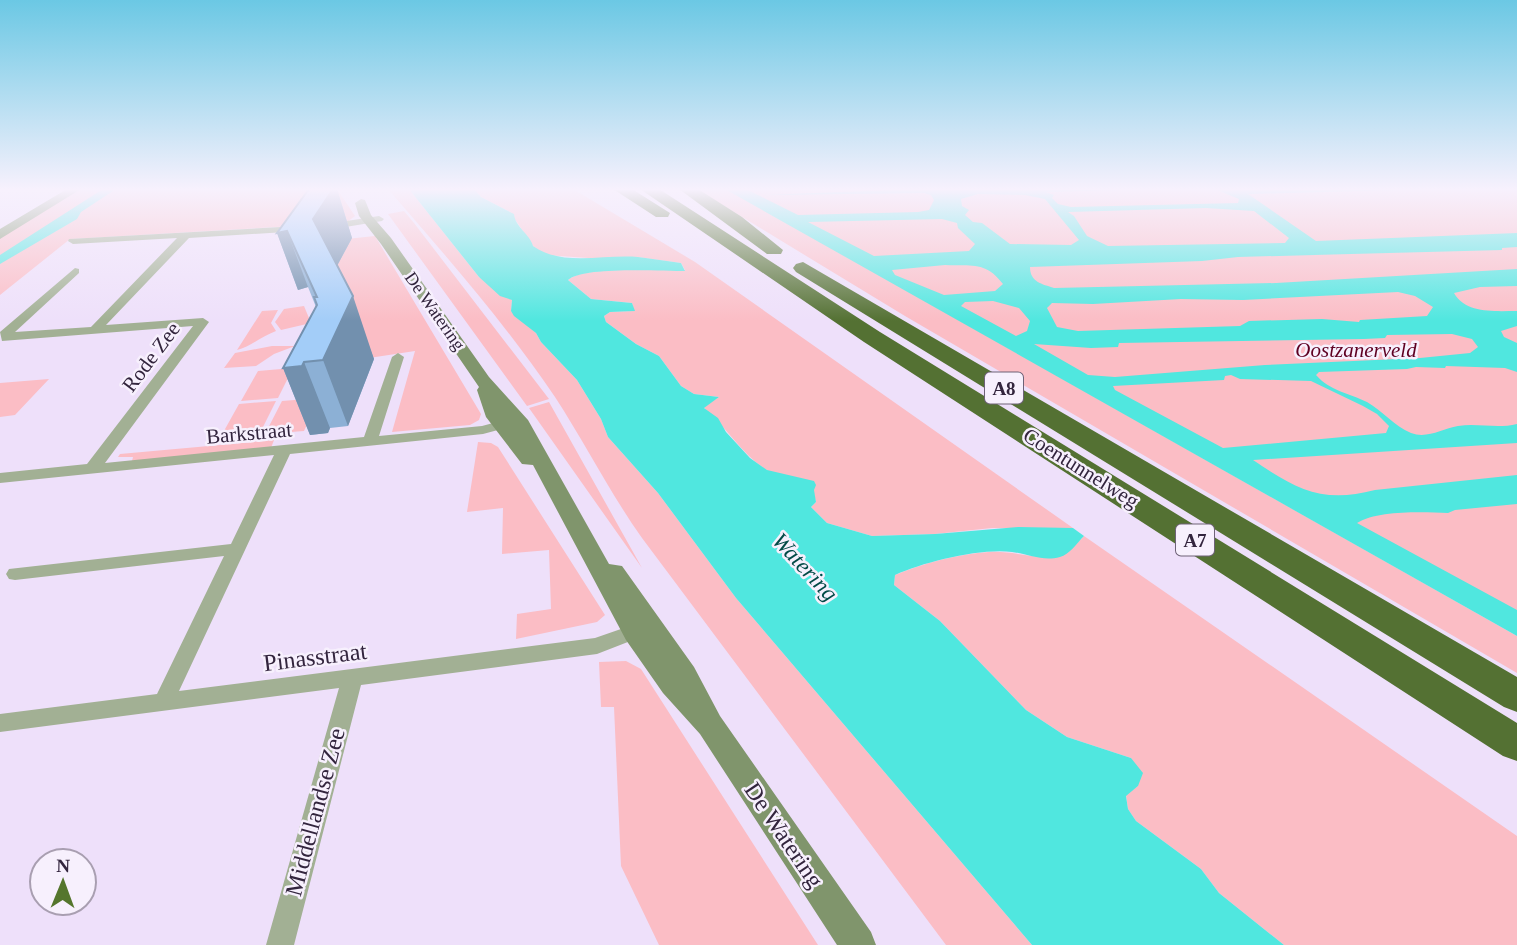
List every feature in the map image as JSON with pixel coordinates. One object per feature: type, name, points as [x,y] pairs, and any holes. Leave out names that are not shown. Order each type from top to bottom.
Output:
[{"type":"highway","name":"A7","points":[[694,233],[872,337]]},
{"type":"highway","name":"Coentunnelweg","points":[[717,233],[872,337],[1517,744]]},
{"type":"highway","name":"Coentunnelweg","points":[[742,233],[1517,696]]},
{"type":"highway","name":"A8","points":[[752,233],[774,250]]},
{"type":"main road","name":"De Watering","points":[[381,233],[550,481],[592,551],[599,572],[644,629],[673,685],[710,725],[858,945]]},
{"type":"street","points":[[73,241],[221,233]]},
{"type":"street","points":[[95,330],[186,235]]},
{"type":"street","name":"Rode Zee","points":[[1,337],[75,271]]},
{"type":"street","name":"Rode Zee","points":[[1,337],[203,323],[92,469]]},
{"type":"street","points":[[370,442],[398,357]]},
{"type":"street","name":"Barkstraat","points":[[0,478],[483,430],[510,422]]},
{"type":"street","points":[[164,701],[284,451]]},
{"type":"street","points":[[15,574],[237,549]]},
{"type":"street","name":"Pinasstraat","points":[[0,723],[597,646],[644,629]]},
{"type":"street","name":"Middellandse Zee","points":[[280,945],[352,679]]},
{"type":"green space","points":[[5,233],[172,233],[70,239],[0,295],[0,236]]},
{"type":"green space","points":[[402,233],[422,233],[549,399],[527,406]]},
{"type":"green space","points":[[426,233],[444,233],[479,277],[512,300],[511,311],[536,333],[541,342],[577,380],[601,419],[608,437],[658,493],[736,598],[1032,945],[946,945],[642,538],[555,397],[475,290]]},
{"type":"green space","points":[[524,233],[647,233],[695,262],[1073,528],[992,528],[935,534],[872,536],[827,523],[811,507],[816,502],[809,484],[765,469],[749,456],[706,410],[704,407],[719,397],[694,394],[681,386],[659,356],[636,344],[606,322],[604,316],[610,312],[634,311],[632,303],[591,299],[568,280],[589,272],[685,270],[681,263],[637,257],[603,259],[545,255],[533,246]]},
{"type":"green space","name":"Oostzanerveld","points":[[769,233],[805,233],[1517,636],[1517,673],[905,316]]},
{"type":"green space","name":"Oostzanerveld","points":[[805,233],[1517,233],[1517,622]]},
{"type":"green space","points":[[375,236],[481,414],[479,420],[470,425],[392,432],[415,351],[369,358],[327,274],[346,239]]},
{"type":"green space","points":[[304,306],[311,323],[281,330],[275,322],[284,309]]},
{"type":"green space","points":[[278,310],[271,323],[276,331],[237,350],[262,311]]},
{"type":"green space","points":[[272,346],[295,346],[274,354],[256,366],[224,368],[235,353]]},
{"type":"green space","points":[[293,368],[278,398],[241,401],[258,371]]},
{"type":"green space","points":[[49,379],[15,415],[0,417],[0,383]]},
{"type":"green space","points":[[319,398],[304,431],[265,434],[282,401]]},
{"type":"green space","points":[[276,401],[259,435],[220,438],[239,404]]},
{"type":"green space","points":[[549,402],[642,568],[529,408]]},
{"type":"green space","points":[[274,440],[271,448],[132,461],[133,457],[118,457],[120,454]]},
{"type":"green space","points":[[478,442],[491,443],[498,447],[605,615],[597,622],[516,639],[517,614],[551,609],[549,550],[502,554],[503,508],[467,512]]},
{"type":"green space","points":[[1084,536],[1517,836],[1517,945],[1284,945],[1219,893],[1201,869],[1136,821],[1128,809],[1126,795],[1138,786],[1131,758],[1067,737],[1026,710],[940,621],[894,585],[895,575],[941,560],[989,552],[1050,556],[1072,547]]},
{"type":"green space","points":[[626,661],[641,669],[818,945],[659,945],[621,866],[614,707],[601,707],[599,662]]},
{"type":"water","points":[[34,233],[53,233],[0,264],[0,255]]},
{"type":"water","name":"Watering","points":[[444,233],[525,233],[533,246],[557,256],[638,257],[681,263],[685,271],[605,271],[568,280],[591,299],[632,303],[635,311],[610,312],[604,316],[606,322],[636,344],[659,356],[681,386],[694,394],[719,397],[704,408],[718,418],[726,432],[750,458],[767,470],[814,481],[816,502],[811,507],[827,523],[872,536],[1018,527],[1073,528],[1084,536],[1060,557],[1042,558],[999,551],[969,554],[921,565],[895,575],[894,585],[940,621],[1026,710],[1067,737],[1131,758],[1143,773],[1138,786],[1126,796],[1128,809],[1136,821],[1201,869],[1219,893],[1284,945],[1032,945],[736,598],[658,493],[608,437],[601,419],[577,380],[541,342],[536,333],[514,316],[511,311],[512,300],[500,296],[479,277]]},
{"type":"water","points":[[803,233],[830,233],[874,256],[969,251],[975,244],[963,233],[995,233],[1010,244],[1071,245],[1079,240],[1073,233],[1085,233],[1108,246],[1285,243],[1289,238],[1283,233],[1305,233],[1316,241],[1517,233],[1517,247],[1502,250],[1238,257],[1202,261],[1030,267],[1034,279],[1054,288],[1276,283],[1517,269],[1517,286],[1480,287],[1454,293],[1459,300],[1473,308],[1517,311],[1517,326],[1501,331],[1504,337],[1517,343],[1517,372],[1505,368],[1446,366],[1319,372],[1316,375],[1334,388],[1367,402],[1411,433],[1429,434],[1465,425],[1517,424],[1517,443],[1253,460],[1297,486],[1324,494],[1340,495],[1517,475],[1517,504],[1448,513],[1388,514],[1357,523],[1517,610],[1517,636]],"holes":[[[970,265],[990,271],[1003,284],[995,291],[944,295],[895,275],[892,270]],[[1398,292],[1415,296],[1433,307],[1427,316],[1359,322],[1322,319],[1249,321],[1240,326],[1078,331],[1057,327],[1047,308],[1052,303],[1243,300]],[[993,301],[1019,308],[1030,321],[1027,331],[1016,336],[961,306],[965,302]],[[1452,334],[1472,339],[1478,347],[1470,353],[1420,358],[1265,365],[1115,377],[1088,375],[1034,344],[1091,348],[1118,347],[1119,343],[1385,338],[1387,335]],[[1231,375],[1240,379],[1311,381],[1377,414],[1389,426],[1386,433],[1223,448],[1115,390],[1113,386],[1224,380],[1225,376]]]},
{"type":"building","points":[[288,233],[320,233],[353,296],[323,360],[283,368],[317,305],[314,297],[317,297]]}]
